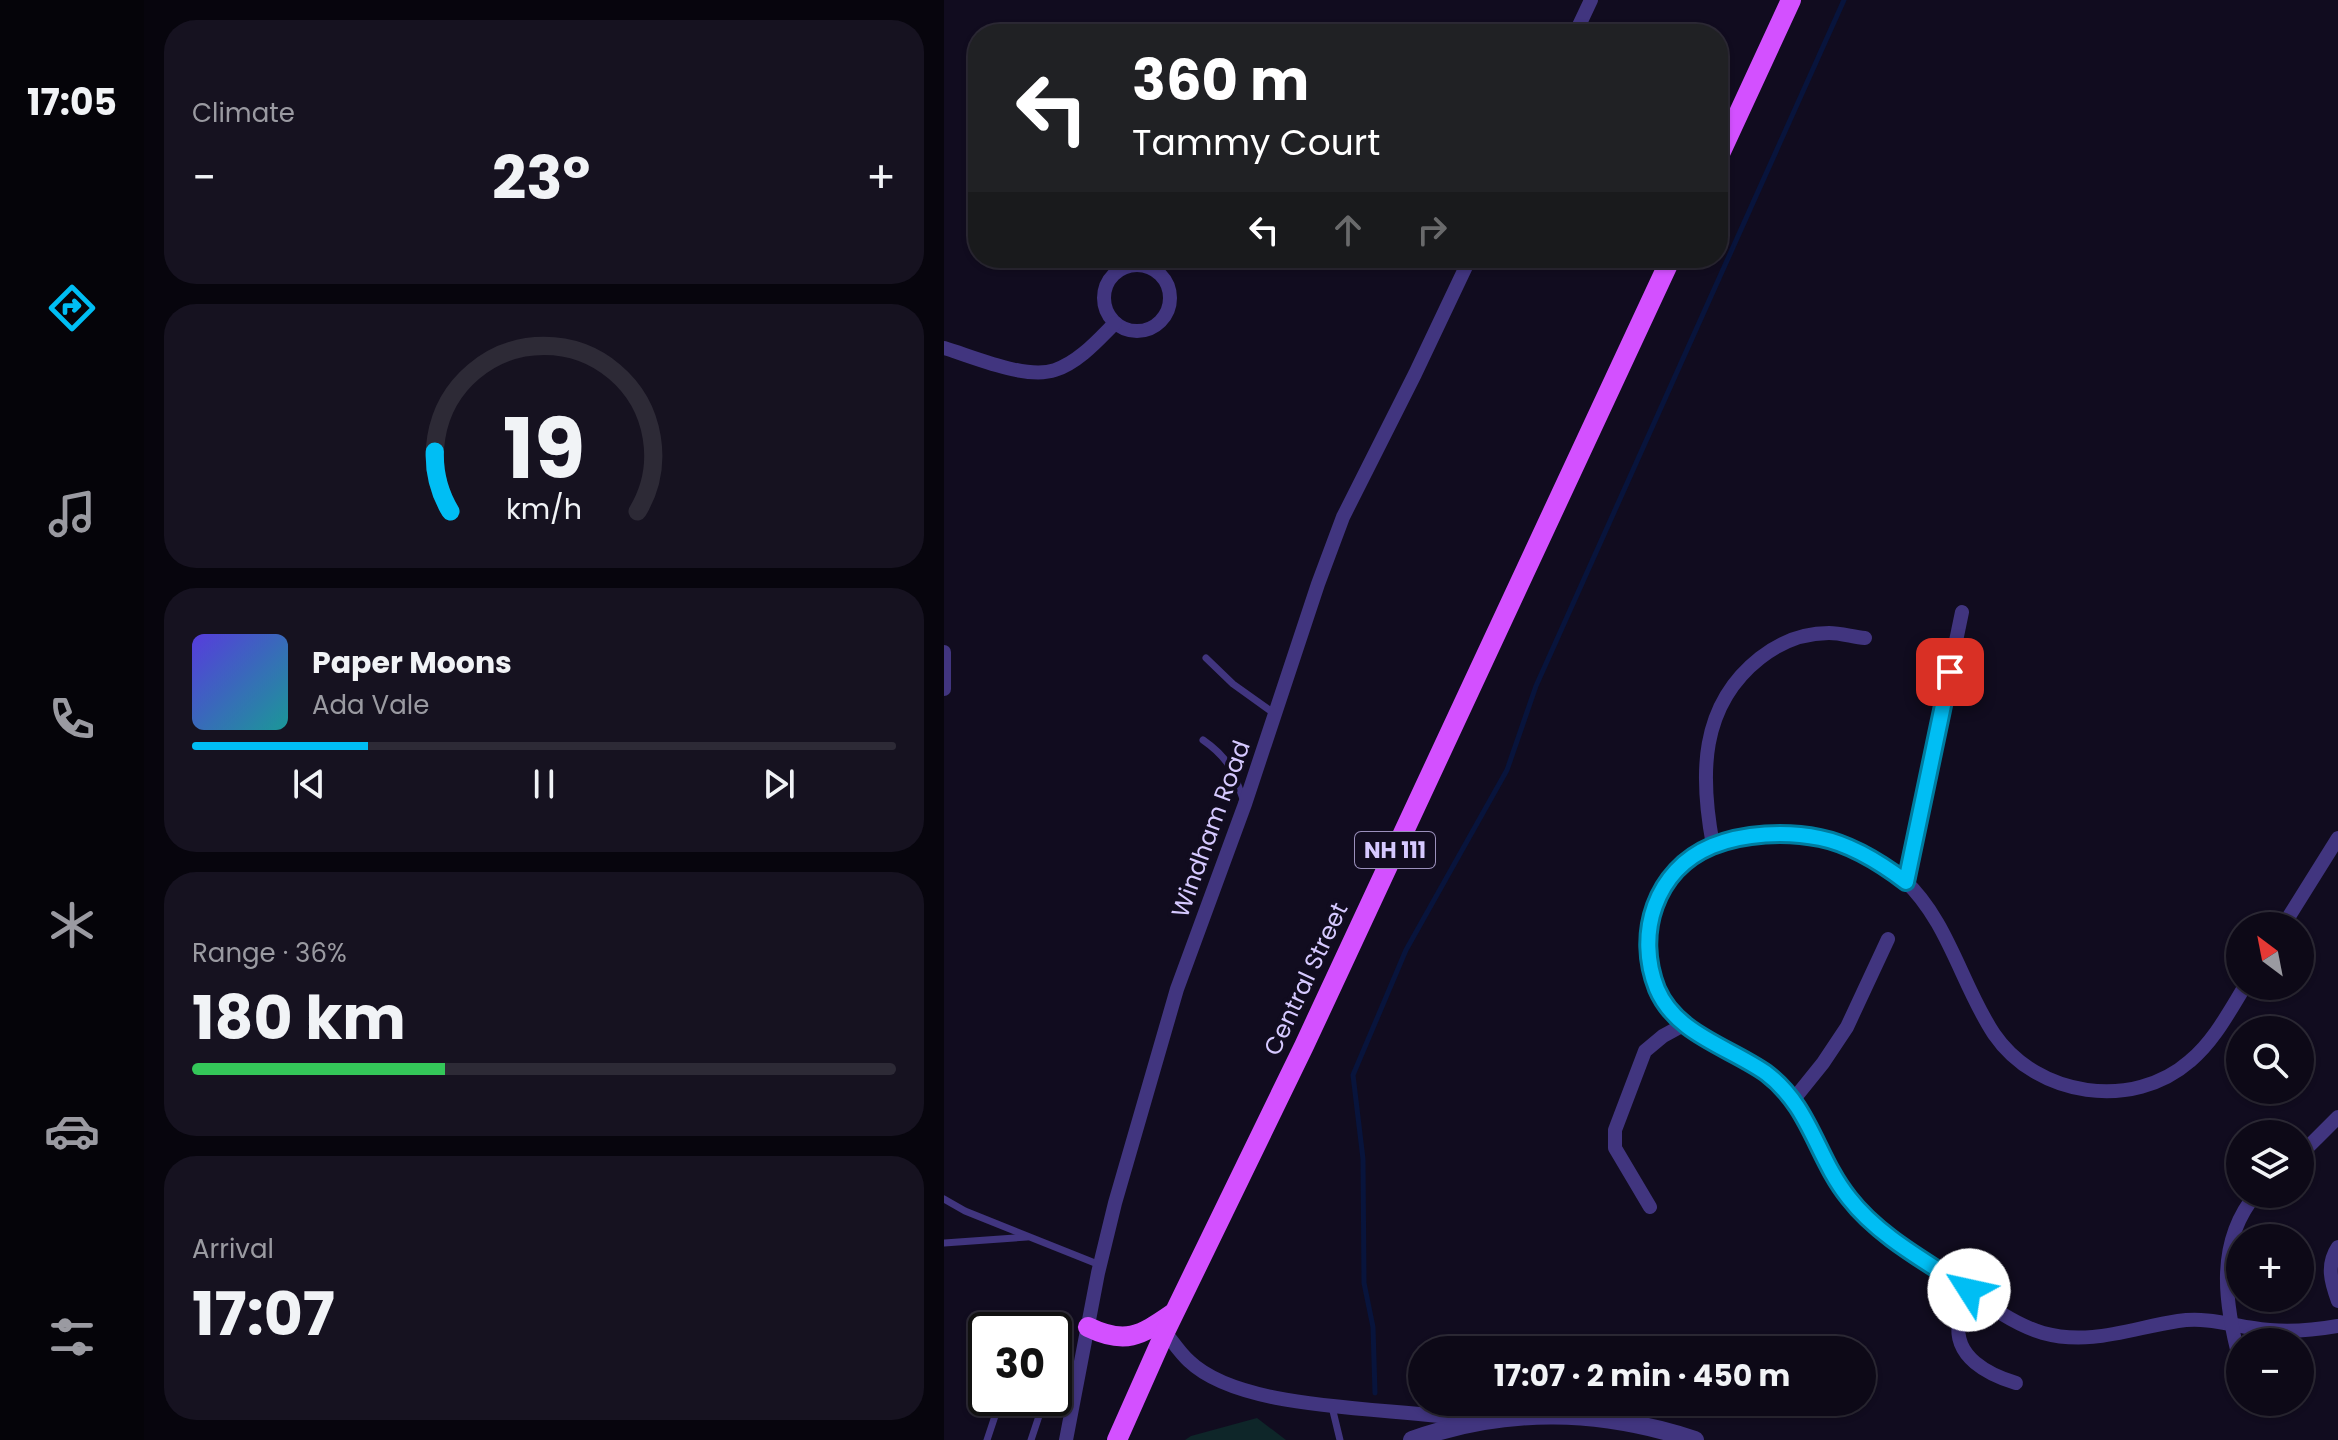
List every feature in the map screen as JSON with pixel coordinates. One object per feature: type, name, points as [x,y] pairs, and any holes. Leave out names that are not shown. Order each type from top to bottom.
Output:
[{"type":"main road","points":[[1728,136],[1791,0]]},
{"type":"main road","name":"Central Street","points":[[1117,1440],[1165,1332],[1311,1032],[1666,268]]},
{"type":"main road","points":[[1088,1327],[1120,1338],[1134,1336],[1176,1312]]},
{"type":"street","points":[[1580,24],[1591,0]]},
{"type":"street","points":[[1124,268],[1109,280],[1104,299],[1107,313],[1115,323],[1132,331],[1156,325],[1164,316],[1170,293],[1161,268]]},
{"type":"street","name":"Windham Road","points":[[1066,1440],[1100,1265],[1160,1041],[1343,517],[1465,268]]},
{"type":"street","points":[[944,348],[1030,373],[1047,372],[1073,361],[1115,323]]},
{"type":"street","points":[[1906,882],[1962,612]]},
{"type":"street","points":[[1713,845],[1706,809],[1705,776],[1712,727],[1726,693],[1750,666],[1793,639],[1829,633],[1865,638]]},
{"type":"street","points":[[944,652],[944,689]]},
{"type":"street","points":[[2236,1000],[2202,1051],[2174,1074],[2119,1092],[2102,1093],[2065,1085],[2025,1065],[1994,1034],[1934,920],[1906,882],[1849,847],[1823,838],[1778,834],[1713,845],[1692,858],[1668,880],[1659,894],[1650,922],[1648,949],[1653,977],[1664,1003],[1685,1024],[1766,1073],[1794,1099],[1836,1180],[1860,1212],[1969,1290],[2026,1326],[2063,1337],[2106,1337],[2178,1321],[2215,1319],[2280,1331],[2338,1326]]},
{"type":"street","points":[[2292,912],[2338,838]]},
{"type":"street","points":[[1794,1099],[1847,1027],[1888,939]]},
{"type":"street","points":[[1650,1207],[1615,1148],[1615,1130],[1645,1051],[1685,1024]]},
{"type":"street","points":[[2314,1141],[2338,1117]]},
{"type":"street","points":[[2231,1328],[2226,1281],[2228,1254],[2239,1220],[2247,1208]]},
{"type":"street","points":[[2338,1247],[2330,1274],[2338,1301]]},
{"type":"street","points":[[1969,1290],[1959,1320],[1961,1343],[1984,1372],[2016,1383]]},
{"type":"street","points":[[1165,1332],[1189,1362],[1237,1388],[1295,1403],[1445,1415],[1475,1421]]},
{"type":"street","points":[[1412,1440],[1475,1421],[1540,1415],[1575,1416],[1645,1426],[1695,1440]]},
{"type":"lane","points":[[1206,658],[1242,692],[1275,714]]},
{"type":"lane","points":[[1203,740],[1231,765],[1245,804]]},
{"type":"lane","points":[[944,1199],[965,1211],[1100,1265]]},
{"type":"lane","points":[[944,1243],[1029,1237]]},
{"type":"lane","points":[[1332,1405],[1340,1440]]},
{"type":"lane","points":[[987,1440],[995,1416]]},
{"type":"lane","points":[[1031,1440],[1039,1416]]},
{"type":"green space","points":[[1257,1418],[1286,1440],[1185,1440],[1191,1436]]},
{"type":"waterway","points":[[1728,258],[1844,0]]},
{"type":"waterway","points":[[1375,1393],[1373,1327],[1364,1283],[1363,1159],[1353,1075],[1406,950],[1507,770],[1536,686],[1724,268]]},
{"type":"route","points":[[1950,672],[1906,882],[1849,847],[1823,838],[1778,834],[1713,845],[1680,868],[1659,894],[1650,922],[1648,949],[1653,977],[1664,1003],[1685,1024],[1729,1054],[1766,1073],[1794,1099],[1836,1180],[1860,1212],[1969,1290]]}]
